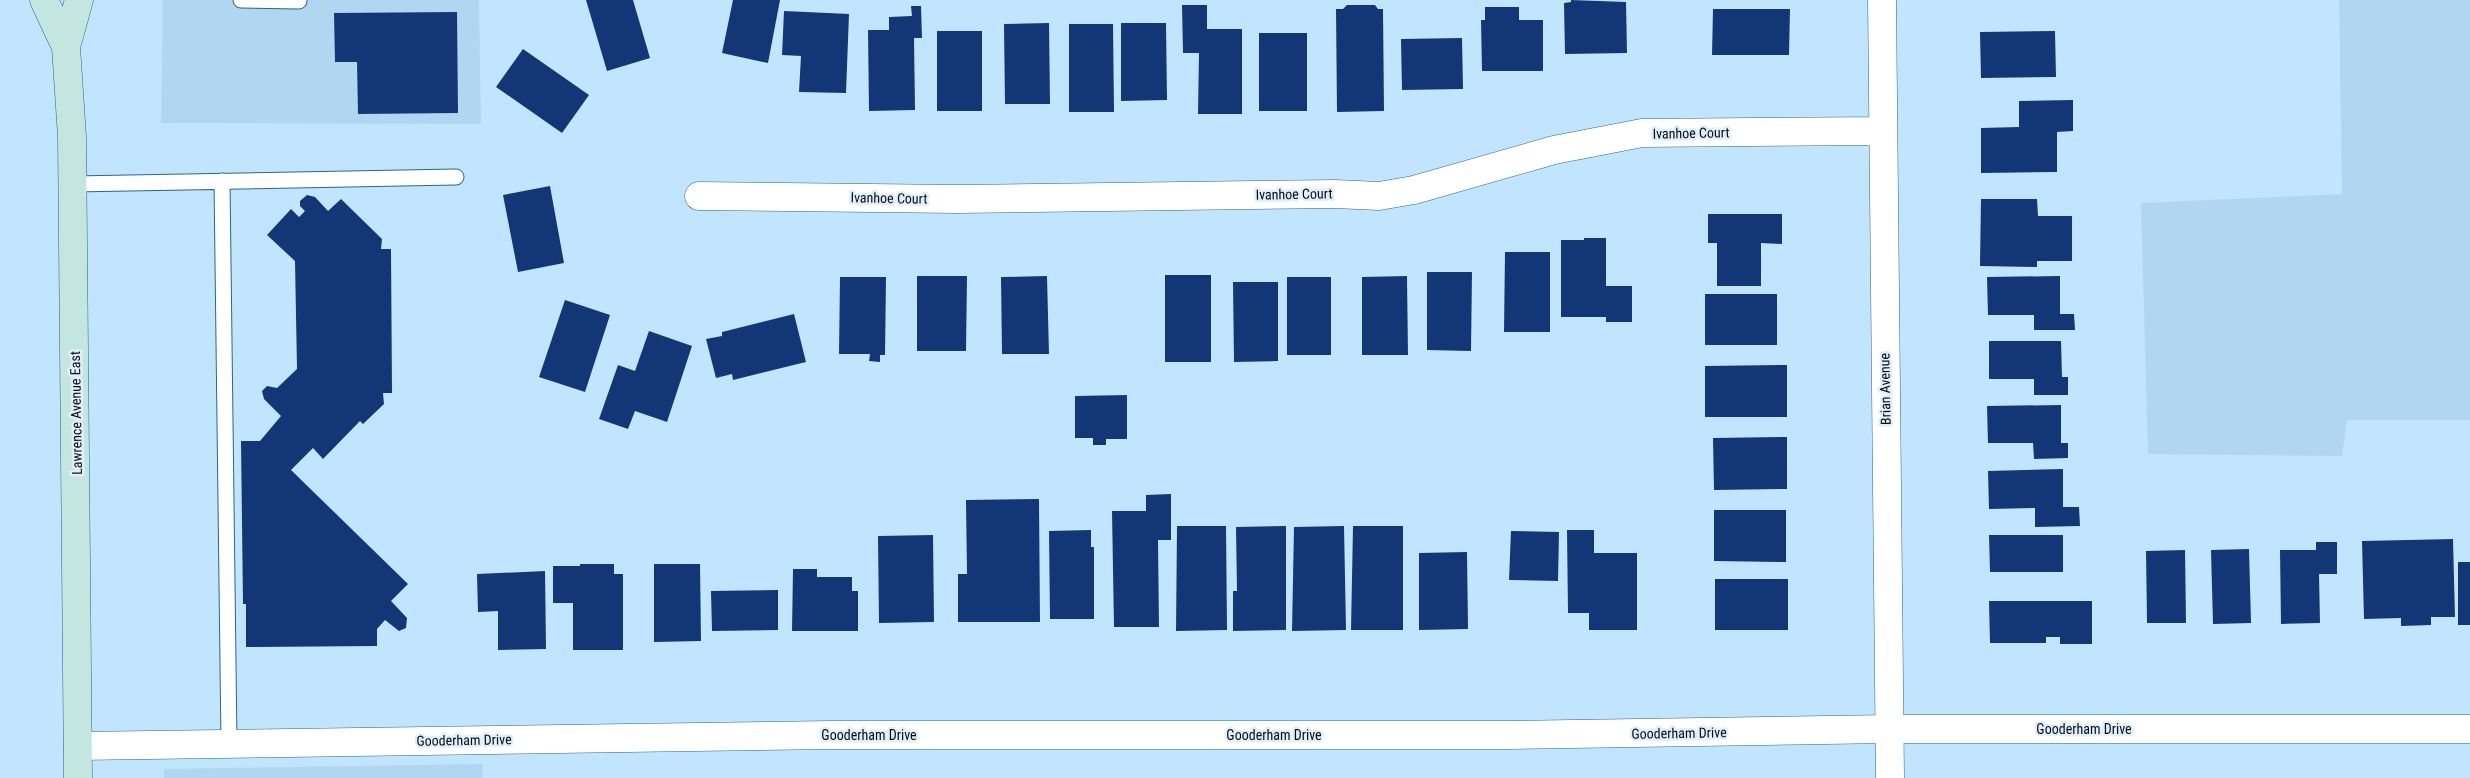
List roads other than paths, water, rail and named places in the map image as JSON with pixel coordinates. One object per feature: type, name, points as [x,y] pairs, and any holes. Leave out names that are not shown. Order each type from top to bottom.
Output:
[{"type":"main road","name":"Lawrence Avenue East","points":[[44,0],[66,47]]},
{"type":"main road","name":"Lawrence Avenue East","points":[[78,778],[73,184],[66,47],[79,0]]},
{"type":"street","name":"Brian Avenue","points":[[1882,0],[1890,778]]},
{"type":"street","name":"Ivanhoe Court","points":[[699,196],[958,199],[1335,194],[1379,196],[1414,190],[1554,150],[1642,133],[1882,131]]},
{"type":"street","name":"Gooderham Drive","points":[[78,746],[831,735],[1521,735],[1889,729],[2470,730]]},
{"type":"lane","points":[[241,0],[299,1]]},
{"type":"lane","points":[[73,184],[456,177]]},
{"type":"lane","points":[[222,181],[229,743]]}]
